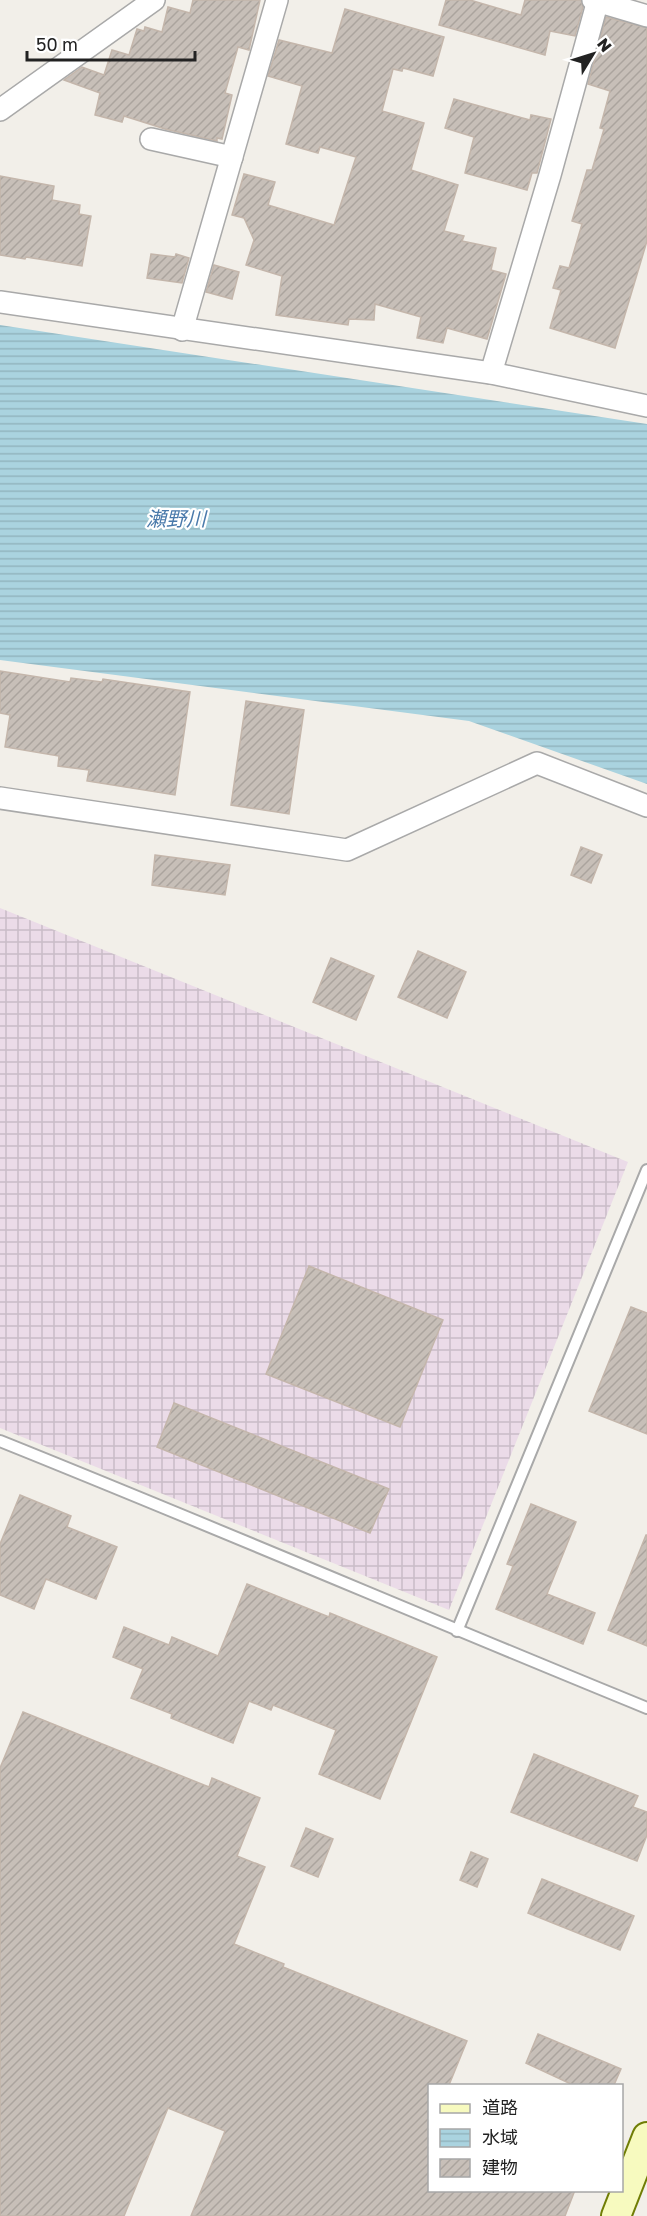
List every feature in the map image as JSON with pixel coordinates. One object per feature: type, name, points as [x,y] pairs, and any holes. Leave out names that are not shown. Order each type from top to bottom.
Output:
[{"type":"street","points":[[0,110],[154,0]]},
{"type":"street","points":[[182,330],[276,0]]},
{"type":"street","points":[[491,373],[550,175],[596,0],[647,16]]},
{"type":"street","points":[[151,139],[232,157]]},
{"type":"street","points":[[0,303],[491,373],[647,406]]},
{"type":"street","points":[[0,798],[347,850],[537,763],[647,806]]},
{"type":"street","points":[[616,2216],[647,2137]]},
{"type":"lane","points":[[457,1631],[647,1170]]},
{"type":"lane","points":[[0,1441],[170,1509],[457,1631],[647,1708]]},
{"type":"shaded area","points":[[0,908],[628,1162],[449,1610],[0,1428]]},
{"type":"water","name":"瀬野川","points":[[0,325],[647,424],[647,784],[469,721],[0,660]]},
{"type":"building","points":[[193,0],[260,0],[249,50],[238,47],[225,93],[232,95],[222,139],[217,138],[217,141],[165,129],[124,116],[122,122],[95,115],[100,93],[64,80],[82,67],[104,75],[112,50],[129,55],[137,29],[144,31],[145,27],[162,32],[168,7],[190,13]]},
{"type":"building","points":[[446,0],[470,0],[521,15],[525,0],[581,0],[583,7],[575,36],[550,31],[545,55],[439,25]]},
{"type":"building","points":[[345,9],[444,37],[433,76],[403,68],[402,71],[393,69],[382,111],[424,123],[411,170],[458,185],[444,231],[464,236],[462,241],[496,248],[491,270],[506,274],[487,339],[447,328],[443,343],[417,338],[421,317],[375,304],[374,320],[349,319],[348,325],[276,315],[282,276],[246,265],[254,240],[244,218],[232,215],[244,174],[275,182],[268,205],[334,225],[356,157],[320,147],[318,153],[286,144],[302,86],[268,76],[279,40],[332,53]]},
{"type":"building","points":[[606,17],[647,28],[647,241],[615,348],[550,328],[561,290],[553,288],[560,266],[569,268],[582,224],[572,221],[587,170],[592,170],[604,129],[600,128],[610,91],[588,84]]},
{"type":"building","points":[[454,99],[530,120],[531,115],[551,119],[537,173],[532,173],[527,190],[465,173],[474,137],[445,128]]},
{"type":"building","points":[[0,176],[54,186],[52,200],[80,205],[79,214],[91,216],[82,266],[0,255]]},
{"type":"building","points":[[151,254],[175,257],[176,254],[189,258],[182,283],[147,278]]},
{"type":"building","points":[[214,265],[239,272],[232,299],[206,292]]},
{"type":"building","points":[[0,671],[70,682],[71,678],[102,682],[103,679],[190,692],[175,795],[87,781],[89,770],[58,766],[59,756],[5,747],[10,715],[0,713]]},
{"type":"building","points":[[246,701],[304,710],[289,814],[231,805]]},
{"type":"building","points":[[581,847],[602,855],[591,883],[571,875]]},
{"type":"building","points":[[155,855],[230,865],[225,895],[152,885]]},
{"type":"building","points":[[418,951],[466,972],[447,1018],[398,997]]},
{"type":"building","points":[[331,958],[374,976],[356,1020],[313,1002]]},
{"type":"building","points":[[309,1266],[443,1320],[400,1427],[266,1374]]},
{"type":"building","points":[[631,1307],[647,1313],[647,1434],[589,1411]]},
{"type":"building","points":[[174,1403],[389,1489],[370,1533],[157,1447]]},
{"type":"building","points":[[20,1495],[71,1516],[67,1527],[117,1547],[96,1599],[46,1579],[34,1609],[0,1595],[0,1544]]},
{"type":"building","points":[[531,1504],[576,1522],[547,1594],[595,1613],[583,1644],[496,1609],[513,1566],[507,1564]]},
{"type":"building","points":[[647,1535],[647,1646],[608,1630]]},
{"type":"building","points":[[247,1584],[329,1617],[330,1613],[437,1657],[380,1799],[319,1774],[336,1730],[273,1705],[271,1710],[249,1701],[233,1743],[171,1718],[172,1714],[131,1698],[143,1669],[113,1657],[124,1627],[169,1645],[172,1637],[218,1656]]},
{"type":"building","points":[[23,1712],[209,1787],[212,1778],[260,1798],[237,1856],[265,1867],[234,1944],[284,1964],[283,1967],[467,2041],[449,2084],[428,2084],[428,2192],[574,2192],[565,2216],[191,2216],[225,2131],[168,2108],[124,2216],[0,2216],[0,1768]]},
{"type":"building","points":[[534,1754],[638,1796],[633,1807],[647,1812],[647,1835],[637,1861],[511,1812]]},
{"type":"building","points":[[306,1828],[333,1839],[318,1877],[291,1866]]},
{"type":"building","points":[[471,1852],[488,1859],[477,1887],[460,1880]]},
{"type":"building","points":[[542,1879],[634,1916],[620,1950],[528,1913]]},
{"type":"building","points":[[538,2034],[621,2069],[614,2084],[571,2084],[526,2063]]}]
